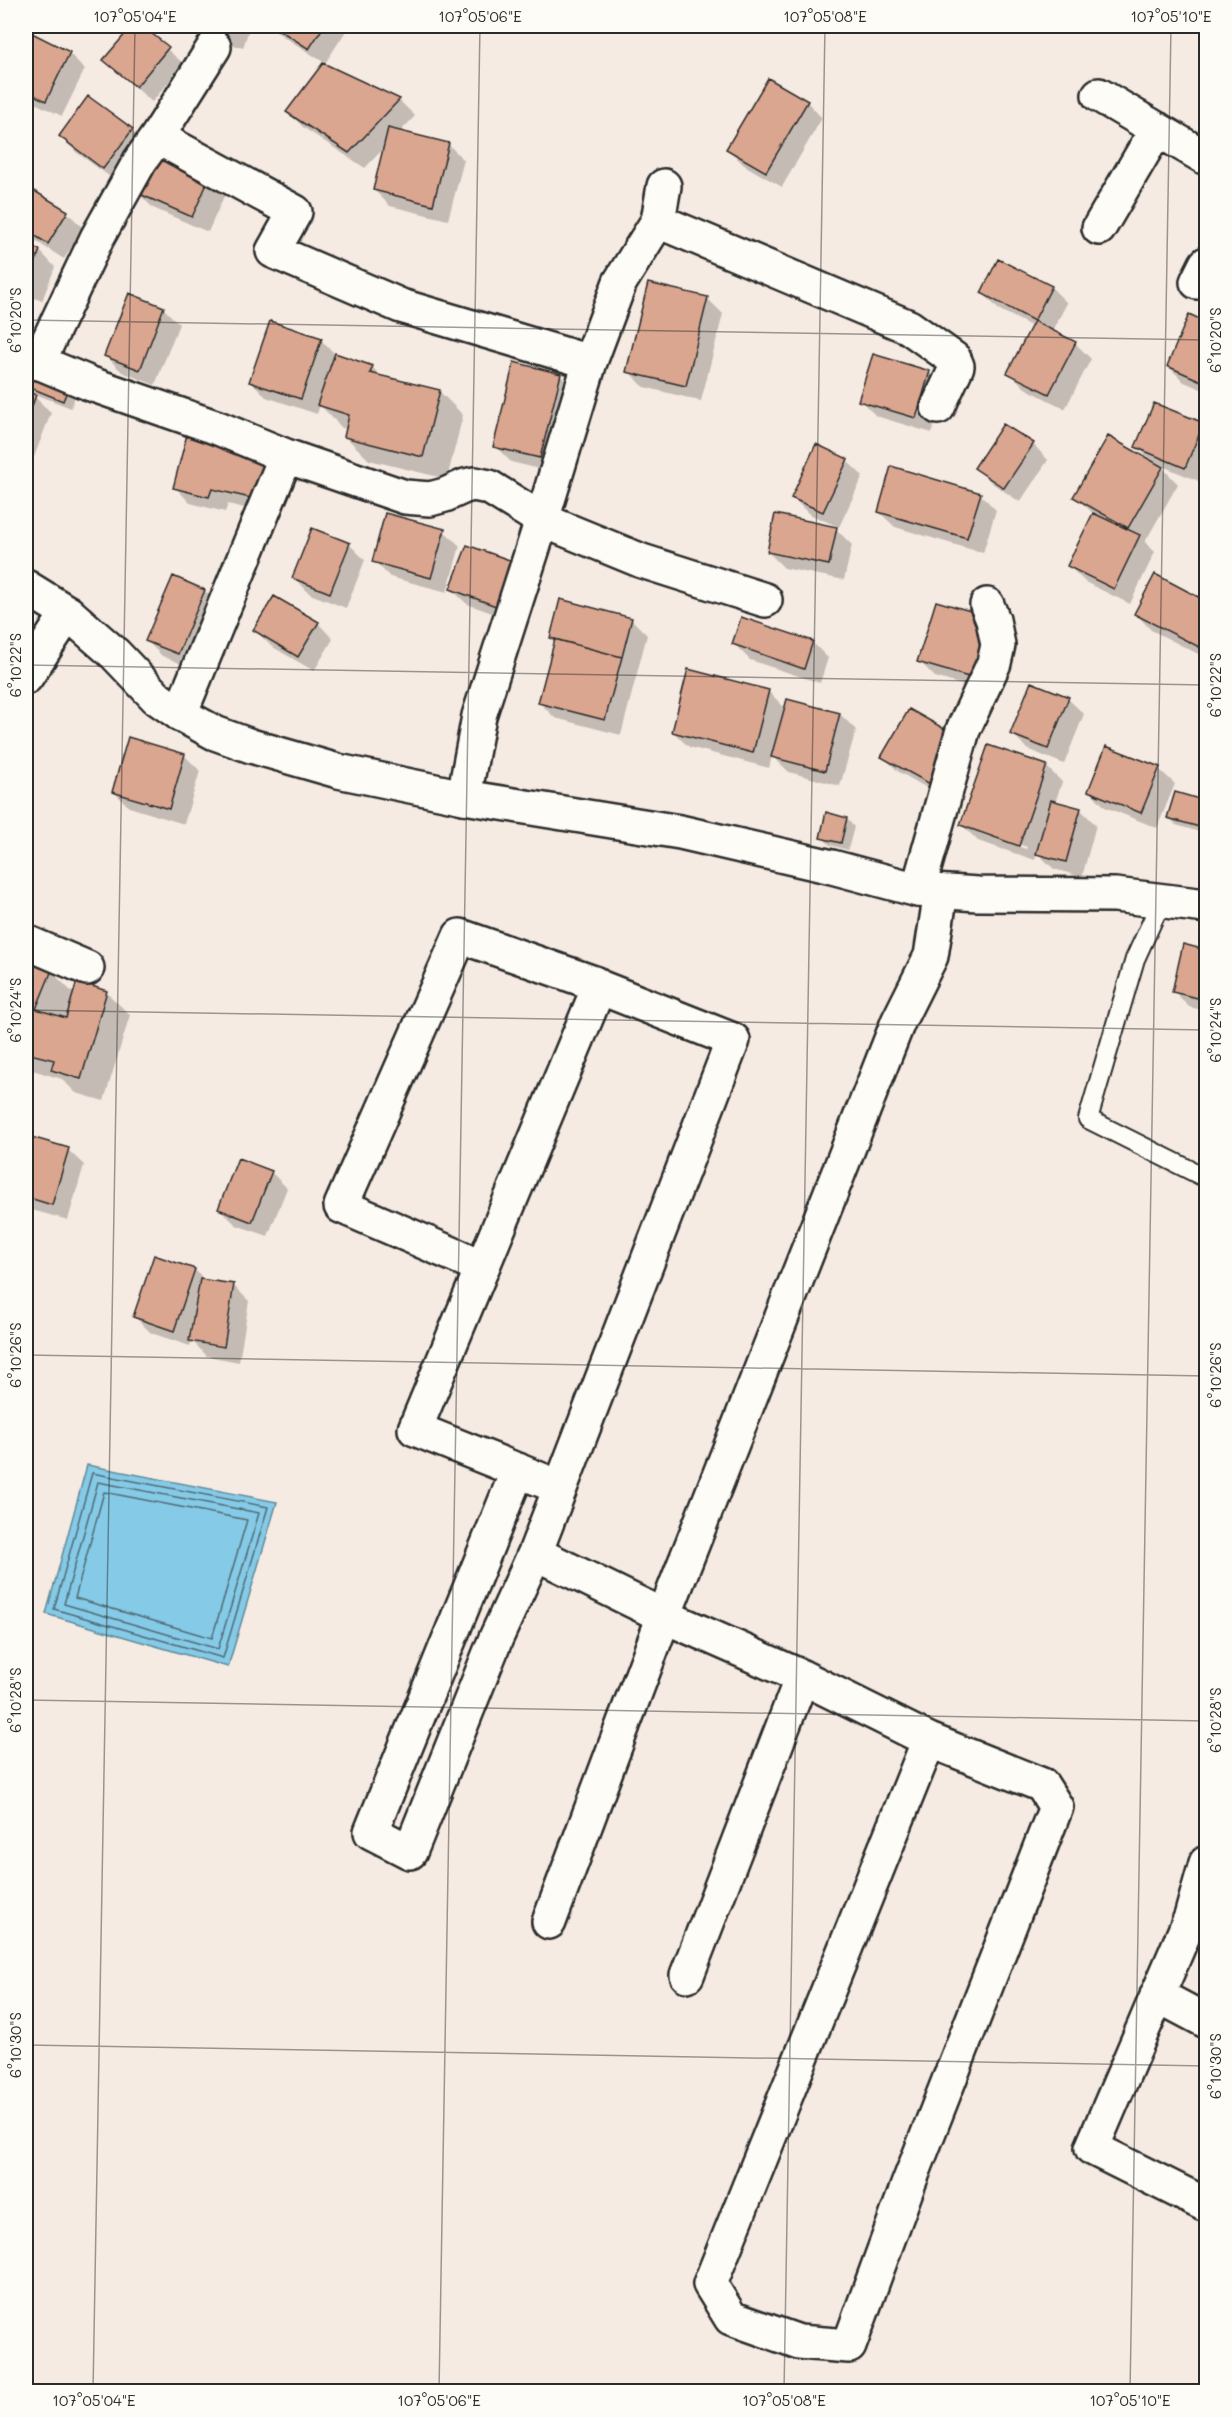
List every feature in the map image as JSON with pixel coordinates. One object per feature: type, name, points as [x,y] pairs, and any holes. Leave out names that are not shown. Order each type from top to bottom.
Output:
[{"type":"street","points":[[214,47],[140,161],[96,238],[32,360],[286,456],[405,497],[430,499],[474,484],[489,487],[542,520],[642,561],[765,600]]},
{"type":"street","points":[[1099,95],[1206,158]]},
{"type":"street","points":[[1099,228],[1156,129]]},
{"type":"street","points":[[157,137],[295,212],[273,251],[400,306],[590,362]]},
{"type":"street","points":[[464,797],[479,716],[590,362],[620,282],[658,221],[664,186]]},
{"type":"street","points":[[658,221],[909,327],[954,359],[957,366],[938,407]]},
{"type":"street","points":[[180,714],[286,456]]},
{"type":"street","points":[[26,587],[68,614],[115,654],[158,698],[180,714],[215,733],[251,746],[338,771],[464,797],[680,832],[929,891],[1115,895],[1206,906]]},
{"type":"street","points":[[549,1922],[664,1616],[898,1022],[931,957],[929,891],[963,730],[994,663],[998,645],[993,620],[987,605]]},
{"type":"street","points":[[26,677],[68,614]]},
{"type":"street","points":[[482,1267],[341,1206],[460,936],[594,983],[599,987],[733,1040],[535,1553],[496,1638],[410,1852],[371,1832],[518,1470]]},
{"type":"street","points":[[26,942],[87,968]]},
{"type":"street","points":[[559,1487],[415,1429],[599,987]]},
{"type":"street","points":[[535,1553],[664,1616],[802,1677],[929,1740],[1042,1785],[1056,1807],[908,2185],[849,2346],[799,2342],[731,2318],[710,2284],[929,1740]]},
{"type":"street","points":[[687,1975],[802,1677]]},
{"type":"street","points":[[1206,1863],[1191,1917],[1092,2148],[1206,2205]]},
{"type":"street","points":[[1157,1995],[1206,2021]]},
{"type":"lane","points":[[1162,900],[1135,959],[1088,1119],[1206,1178]]},
{"type":"water","points":[[87,1465],[277,1502],[228,1667],[46,1614]]},
{"type":"building","points":[[132,26],[142,26],[169,47],[136,87],[103,60]]},
{"type":"building","points":[[205,26],[229,26],[227,33]]},
{"type":"building","points":[[273,26],[324,26],[309,49]]},
{"type":"building","points":[[26,30],[70,52],[46,101],[26,91]]},
{"type":"building","points":[[323,63],[400,99],[349,153],[286,112]]},
{"type":"building","points":[[768,78],[808,101],[766,172],[726,149]]},
{"type":"building","points":[[88,96],[133,129],[103,169],[59,136]]},
{"type":"building","points":[[388,128],[449,143],[433,205],[373,190]]},
{"type":"building","points":[[154,150],[211,175],[192,217],[135,192]]},
{"type":"building","points":[[26,186],[68,211],[48,244],[26,230]]},
{"type":"building","points":[[26,244],[40,250],[26,287]]},
{"type":"building","points":[[998,259],[1052,286],[1034,321],[981,293]]},
{"type":"building","points":[[648,283],[708,297],[686,386],[626,372]]},
{"type":"building","points":[[129,293],[164,307],[140,370],[104,356]]},
{"type":"building","points":[[1189,314],[1206,322],[1206,383],[1167,366]]},
{"type":"building","points":[[270,321],[322,338],[301,399],[249,382]]},
{"type":"building","points":[[1034,321],[1076,342],[1049,394],[1007,373]]},
{"type":"building","points":[[335,353],[373,366],[370,373],[440,390],[423,457],[344,437],[349,415],[317,405]]},
{"type":"building","points":[[873,354],[930,371],[916,418],[858,401]]},
{"type":"building","points":[[26,362],[72,379],[63,401],[26,386]]},
{"type":"building","points":[[514,362],[561,374],[540,458],[493,447]]},
{"type":"building","points":[[26,391],[36,395],[26,423]]},
{"type":"building","points":[[1154,403],[1204,423],[1185,468],[1135,447]]},
{"type":"building","points":[[190,423],[278,457],[267,502],[212,489],[209,497],[173,488]]},
{"type":"building","points":[[1003,424],[1034,443],[1004,488],[974,468]]},
{"type":"building","points":[[1108,436],[1163,467],[1128,528],[1073,497]]},
{"type":"building","points":[[816,444],[848,459],[823,512],[791,498]]},
{"type":"building","points":[[891,466],[981,493],[967,538],[878,512]]},
{"type":"building","points":[[385,513],[445,529],[431,578],[372,562]]},
{"type":"building","points":[[1093,513],[1140,535],[1114,589],[1067,566]]},
{"type":"building","points":[[775,514],[837,527],[829,565],[767,552]]},
{"type":"building","points":[[312,528],[350,543],[330,593],[292,578]]},
{"type":"building","points":[[467,545],[521,564],[504,609],[450,589]]},
{"type":"building","points":[[1155,574],[1206,601],[1206,642],[1203,649],[1134,614]]},
{"type":"building","points":[[173,576],[205,590],[178,654],[145,641]]},
{"type":"building","points":[[274,596],[319,622],[298,657],[253,630]]},
{"type":"building","points":[[560,599],[632,618],[622,657],[550,638]]},
{"type":"building","points":[[936,601],[991,617],[972,678],[917,662]]},
{"type":"building","points":[[741,617],[813,641],[804,669],[732,644]]},
{"type":"building","points":[[555,639],[622,657],[605,720],[538,703]]},
{"type":"building","points":[[688,669],[769,690],[753,753],[672,732]]},
{"type":"building","points":[[1031,682],[1069,697],[1048,749],[1010,734]]},
{"type":"building","points":[[787,699],[840,713],[825,771],[771,757]]},
{"type":"building","points":[[909,709],[959,737],[932,785],[881,757]]},
{"type":"building","points":[[128,737],[185,754],[169,809],[112,792]]},
{"type":"building","points":[[988,745],[1047,765],[1019,846],[960,825]]},
{"type":"building","points":[[1106,746],[1160,767],[1141,813],[1088,791]]},
{"type":"building","points":[[1175,792],[1206,801],[1206,818],[1203,828],[1167,818]]},
{"type":"building","points":[[1051,800],[1081,808],[1066,862],[1036,854]]},
{"type":"building","points":[[826,812],[847,818],[841,843],[820,838]]},
{"type":"building","points":[[1183,944],[1206,950],[1206,1000],[1172,992]]},
{"type":"building","points":[[26,959],[52,970],[36,1009],[66,1018],[77,981],[107,991],[81,1079],[51,1070],[54,1060],[26,1053]]},
{"type":"building","points":[[28,1136],[69,1148],[52,1205],[26,1197]]},
{"type":"building","points":[[238,1158],[272,1171],[252,1222],[218,1209]]},
{"type":"building","points":[[154,1255],[195,1269],[174,1331],[133,1317]]},
{"type":"building","points":[[200,1279],[234,1284],[224,1347],[189,1341]]}]
